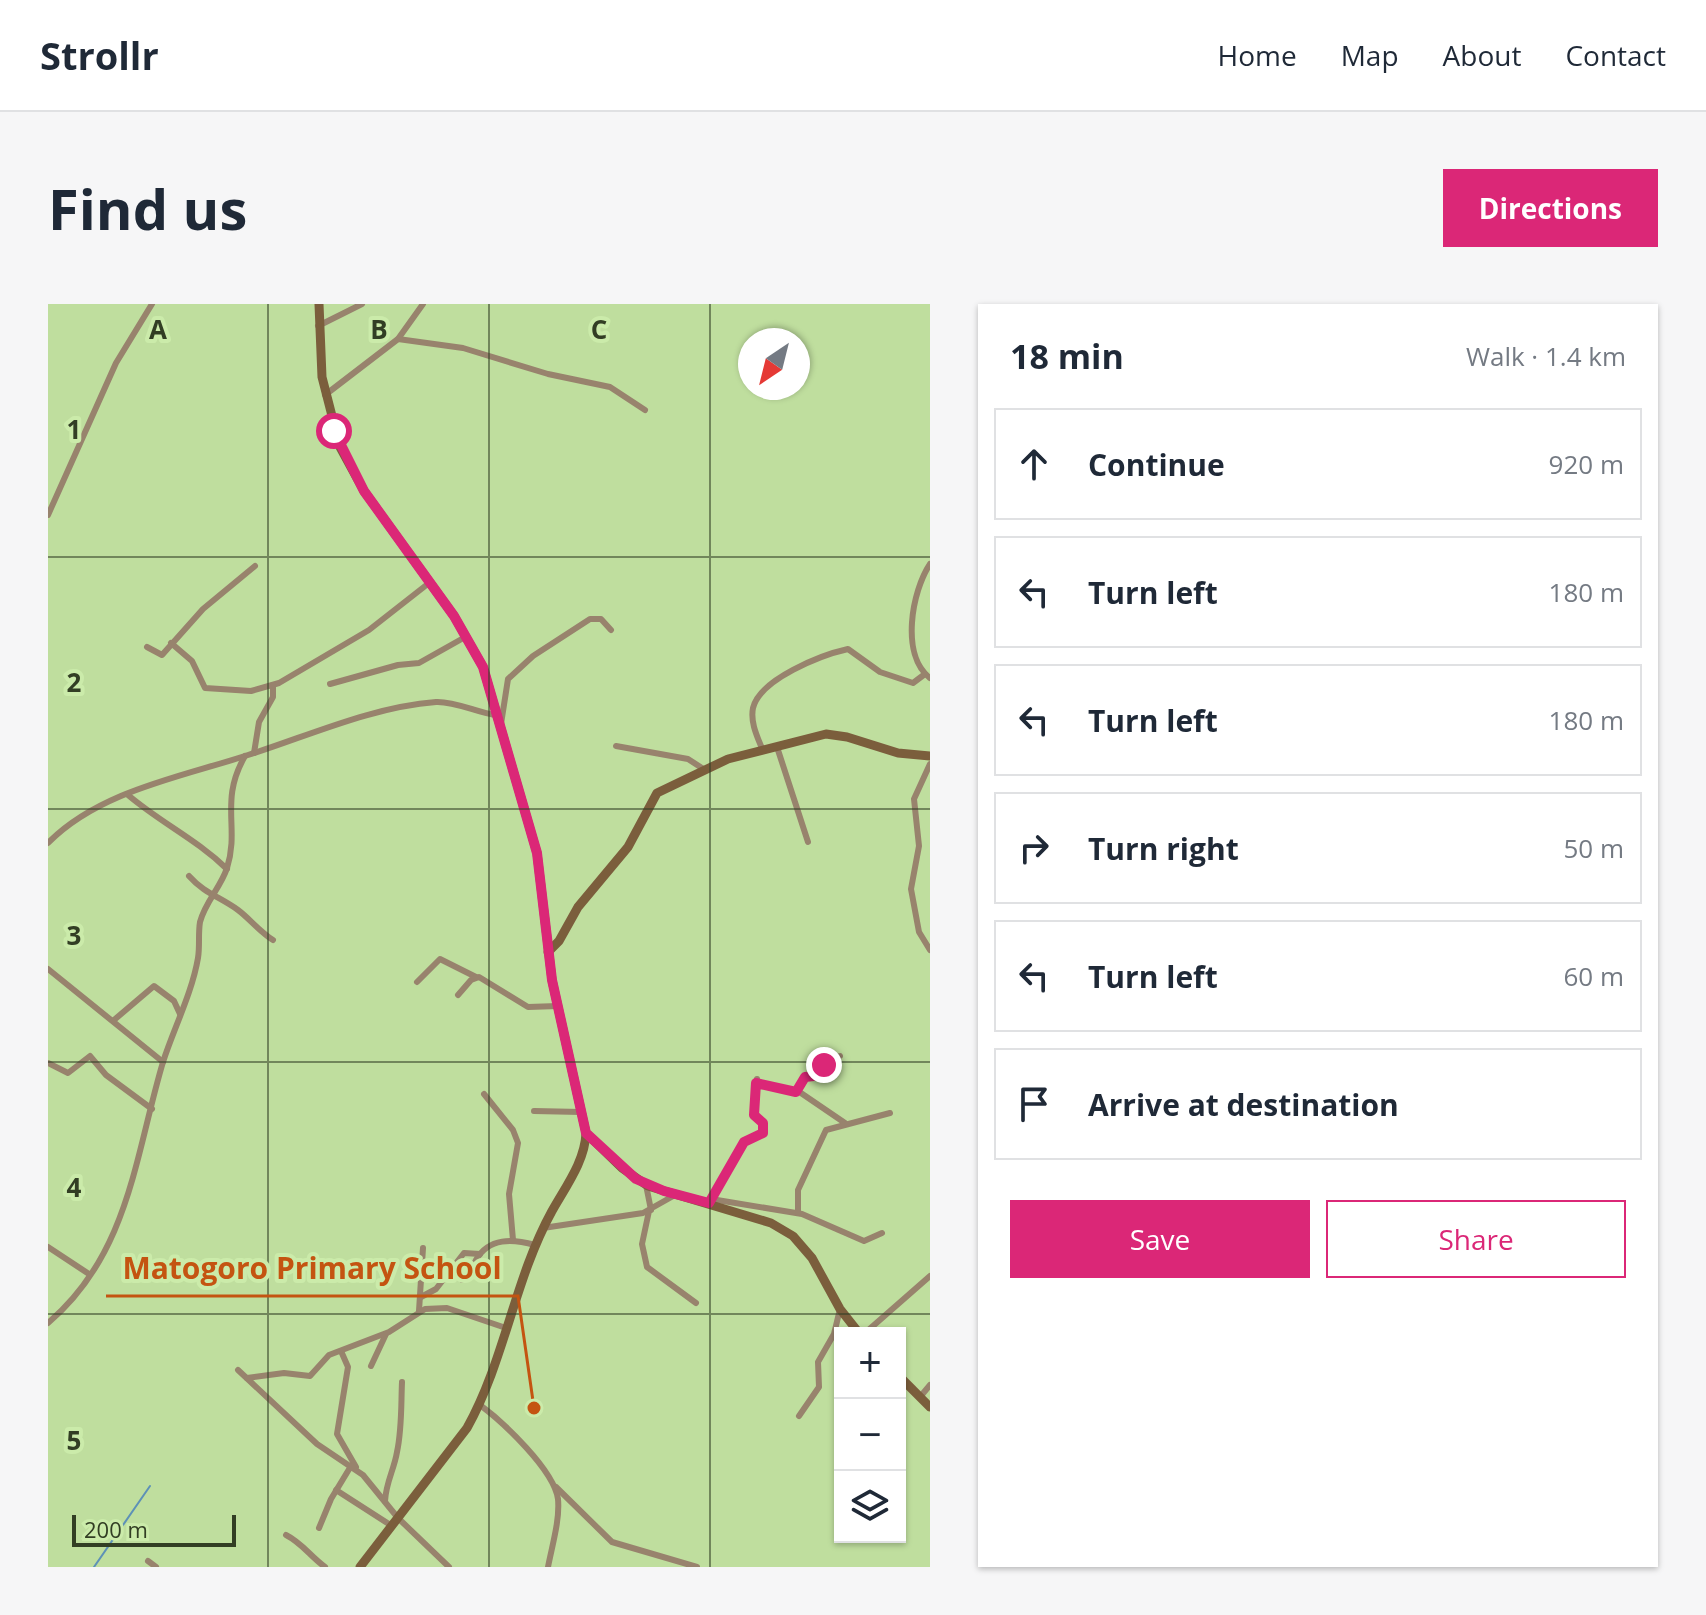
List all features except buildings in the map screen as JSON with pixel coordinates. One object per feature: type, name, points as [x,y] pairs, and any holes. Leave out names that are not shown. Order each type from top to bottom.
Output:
[{"type":"street","points":[[48,515],[116,363],[152,304]]},
{"type":"street","points":[[319,304],[318,326],[325,395],[334,431],[350,467],[467,636],[483,667],[495,715],[524,799],[537,853],[548,952],[586,1133],[578,1163],[535,1245],[480,1405],[467,1428],[360,1567]]},
{"type":"street","points":[[318,326],[362,304]]},
{"type":"street","points":[[325,395],[398,339],[423,304]]},
{"type":"street","points":[[398,339],[463,348],[548,374],[610,387],[645,410]]},
{"type":"street","points":[[763,751],[753,717],[758,697],[772,684],[816,658],[848,649],[901,681],[913,683],[927,676],[911,619],[917,584],[930,564]]},
{"type":"street","points":[[147,647],[161,656],[203,609],[255,566]]},
{"type":"street","points":[[171,643],[192,661],[205,688],[251,691],[273,685],[369,630],[429,583]]},
{"type":"street","points":[[501,731],[505,684],[519,668],[590,619],[601,619],[611,630]]},
{"type":"street","points":[[330,684],[398,665],[419,663],[467,636]]},
{"type":"street","points":[[254,753],[259,722],[273,697],[273,685]]},
{"type":"street","points":[[48,843],[75,822],[128,795],[182,774],[362,717],[419,704],[443,702],[495,715]]},
{"type":"street","points":[[548,952],[559,941],[578,907],[628,847],[653,798],[705,770],[728,759],[832,734],[898,753],[930,756]]},
{"type":"street","points":[[616,746],[686,758],[705,770]]},
{"type":"street","points":[[777,747],[808,842]]},
{"type":"street","points":[[48,1323],[79,1294],[128,1201],[163,1062],[199,956],[201,921],[227,869],[231,784],[245,756]]},
{"type":"street","points":[[930,764],[914,799],[919,846],[911,889],[919,932],[930,950]]},
{"type":"street","points":[[128,795],[147,811],[192,838],[227,869]]},
{"type":"street","points":[[189,876],[211,897],[241,912],[255,929],[273,940]]},
{"type":"street","points":[[417,982],[440,959],[494,983],[528,1007],[558,1006]]},
{"type":"street","points":[[48,969],[163,1062]]},
{"type":"street","points":[[458,995],[476,977]]},
{"type":"street","points":[[114,1020],[154,986],[167,994],[180,1014]]},
{"type":"street","points":[[48,1063],[68,1073],[90,1056],[114,1081],[152,1109]]},
{"type":"street","points":[[798,1091],[805,1077],[822,1075],[825,1061],[840,1056]]},
{"type":"street","points":[[710,1201],[744,1142],[763,1133],[763,1123],[754,1115],[757,1081],[782,1092],[798,1091],[845,1123]]},
{"type":"street","points":[[484,1094],[513,1130],[518,1143],[509,1194],[513,1240]]},
{"type":"street","points":[[534,1111],[581,1112]]},
{"type":"street","points":[[798,1213],[798,1190],[821,1136],[833,1126],[890,1113]]},
{"type":"street","points":[[586,1133],[622,1168],[646,1185],[675,1195],[798,1213],[864,1241],[882,1233]]},
{"type":"street","points":[[646,1185],[650,1210],[642,1244],[647,1267],[696,1303]]},
{"type":"street","points":[[543,1228],[650,1210],[675,1195]]},
{"type":"street","points":[[710,1201],[771,1223],[793,1236],[812,1258],[840,1309],[856,1327]]},
{"type":"street","points":[[462,1280],[471,1275],[480,1254],[495,1243],[513,1240],[535,1245]]},
{"type":"street","points":[[48,1247],[89,1274]]},
{"type":"street","points":[[419,1311],[423,1248]]},
{"type":"street","points":[[421,1297],[436,1289],[464,1253],[480,1254]]},
{"type":"street","points":[[869,1327],[930,1276]]},
{"type":"street","points":[[247,1378],[284,1373],[310,1376],[326,1357],[387,1332],[419,1311],[447,1308],[506,1328]]},
{"type":"street","points":[[799,1416],[819,1387],[818,1362],[837,1328],[840,1309]]},
{"type":"street","points":[[371,1366],[387,1332]]},
{"type":"street","points":[[341,1351],[348,1367],[337,1434],[355,1468],[385,1501],[395,1522]]},
{"type":"street","points":[[238,1370],[317,1444],[355,1468]]},
{"type":"street","points":[[385,1501],[387,1478],[395,1464],[399,1443],[402,1382]]},
{"type":"street","points":[[906,1383],[930,1407]]},
{"type":"street","points":[[920,1397],[930,1385]]},
{"type":"street","points":[[480,1405],[515,1435],[553,1485],[612,1542],[697,1567]]},
{"type":"street","points":[[319,1528],[336,1490],[355,1468]]},
{"type":"street","points":[[548,1567],[558,1502],[553,1485]]},
{"type":"street","points":[[336,1490],[395,1522],[449,1567]]},
{"type":"street","points":[[286,1535],[301,1542],[308,1555],[325,1567]]},
{"type":"street","points":[[148,1561],[156,1567]]},
{"type":"waterway","points":[[94,1567],[150,1486]]},
{"type":"place","name":"Matogoro Primary School","points":[[534,1408]]},
{"type":"route","points":[[334,431],[364,491],[454,616],[483,667],[495,715],[524,799],[537,853],[552,980],[586,1133],[597,1146],[648,1186],[709,1203],[744,1142],[763,1133],[763,1123],[754,1115],[756,1083],[782,1092],[796,1092],[808,1075],[822,1075],[824,1065]]}]
